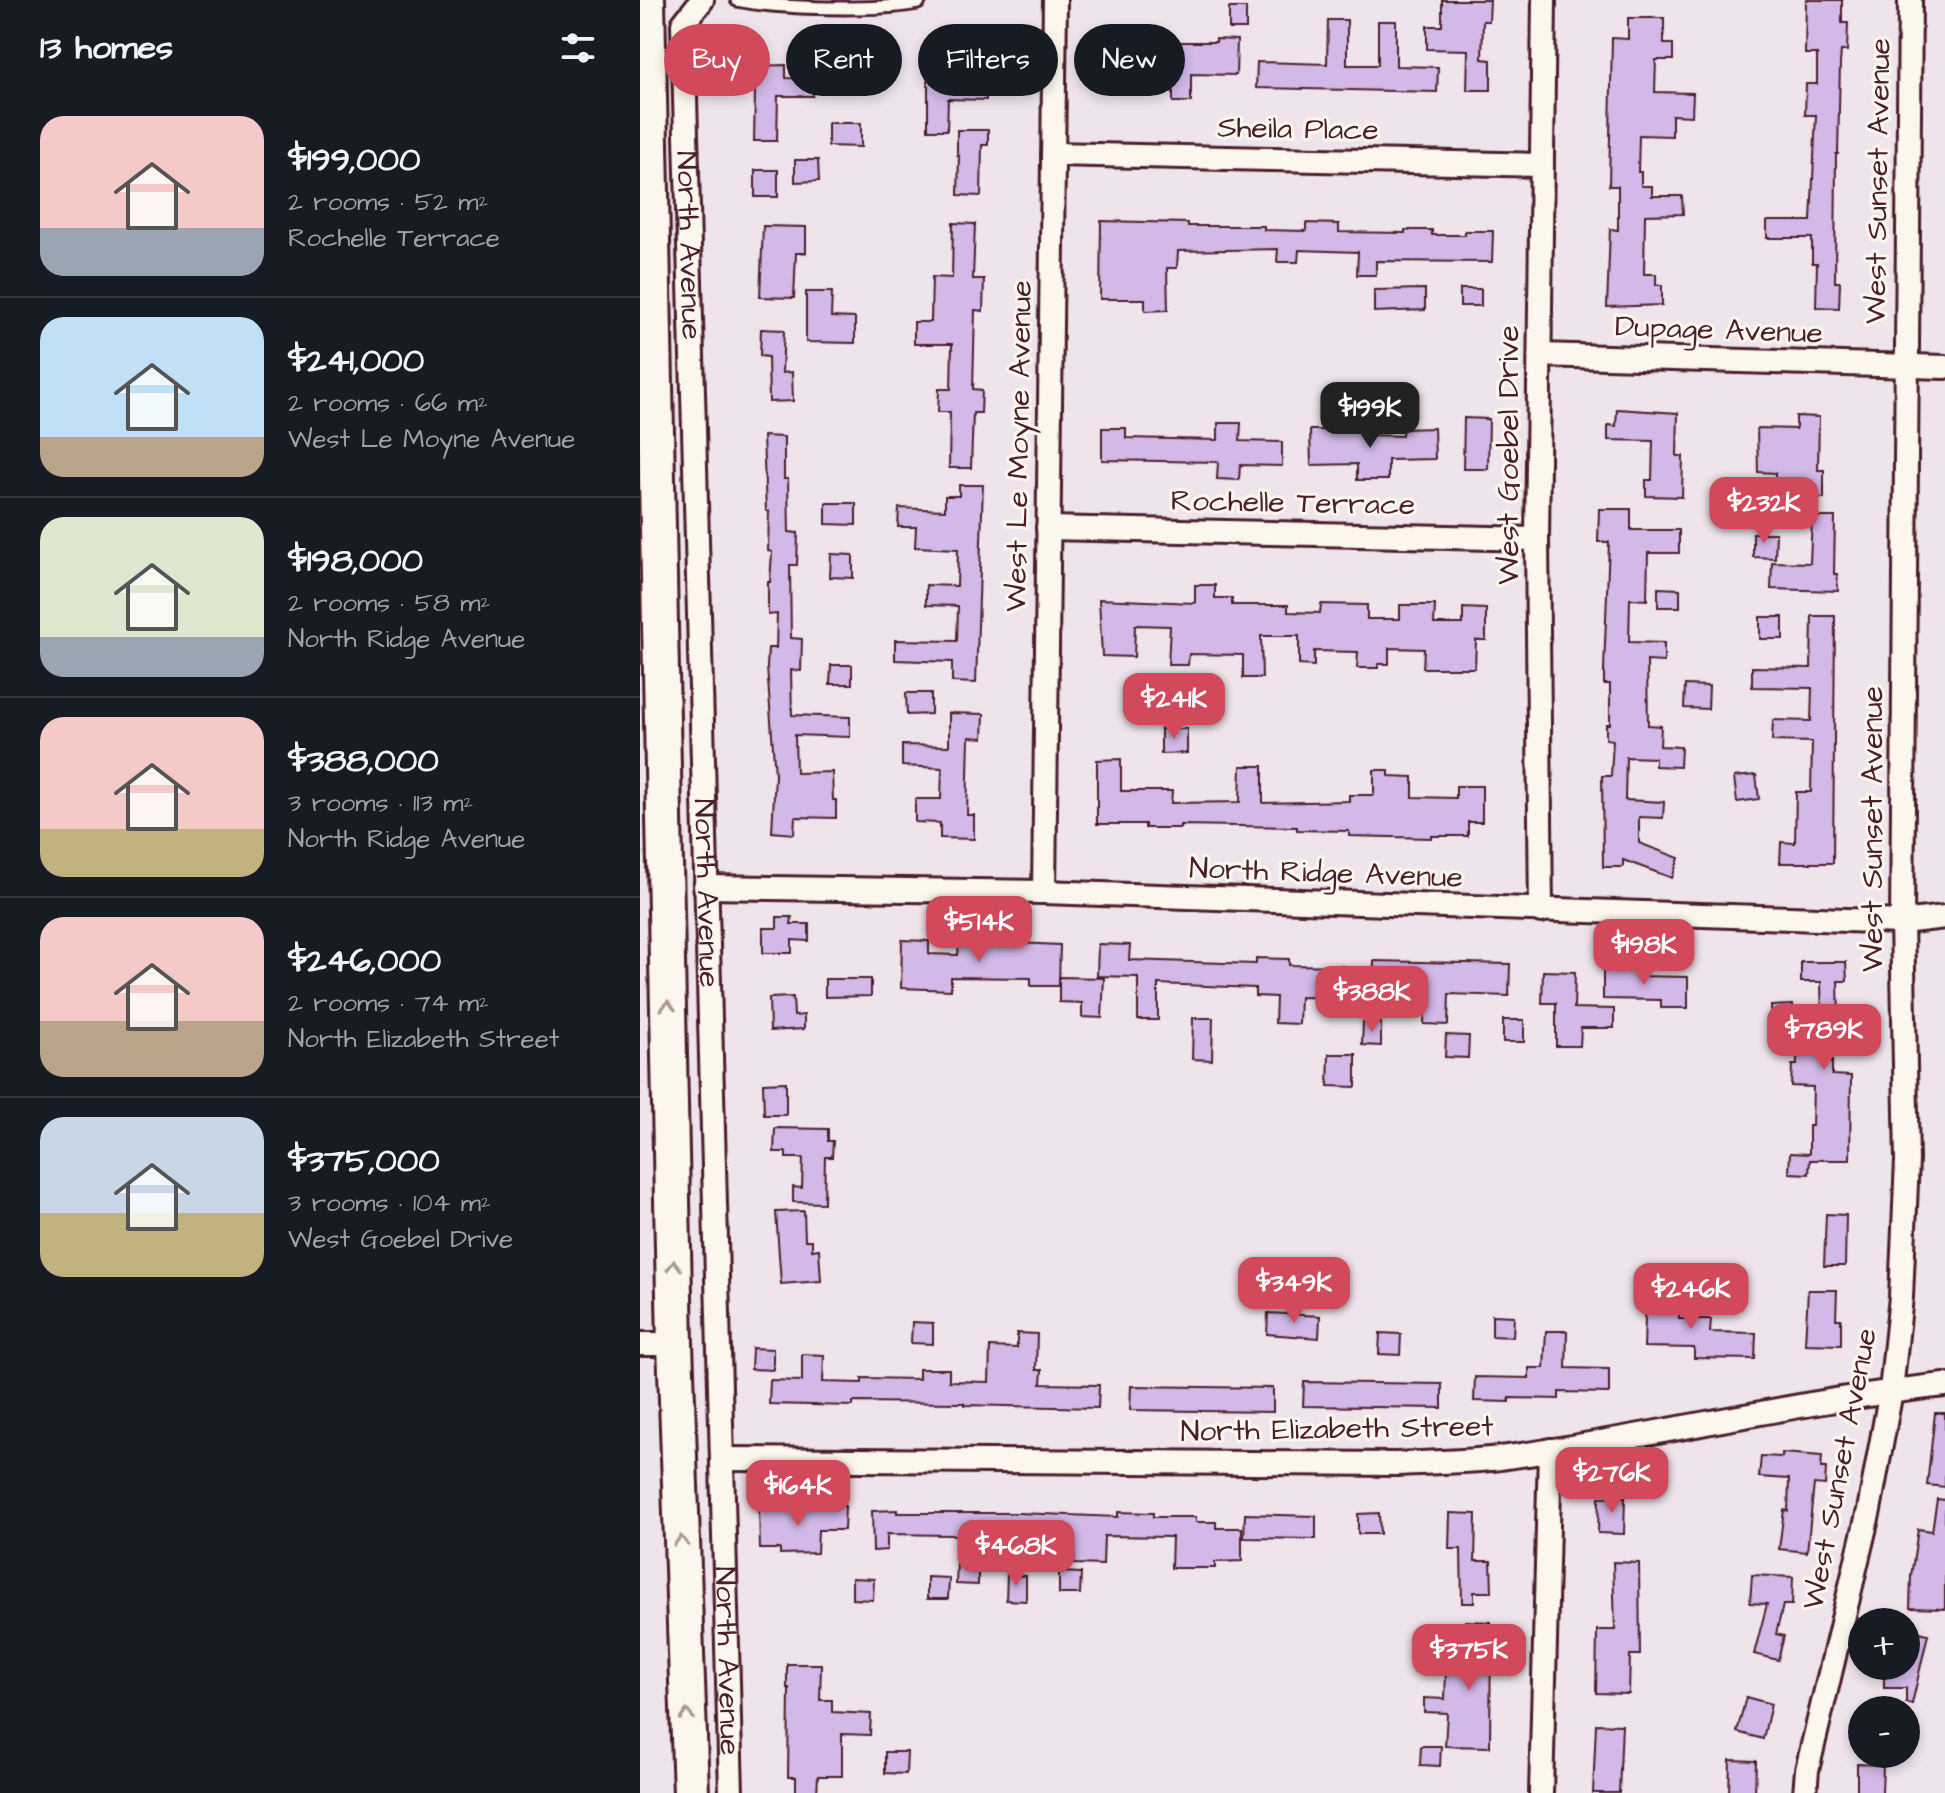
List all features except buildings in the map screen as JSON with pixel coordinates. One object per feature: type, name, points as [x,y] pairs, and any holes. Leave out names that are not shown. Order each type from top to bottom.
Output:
[{"type":"main road","name":"North Avenue","points":[[647,0],[675,1344],[691,1793]]},
{"type":"street","name":"North Avenue","points":[[702,0],[683,24],[731,1793]]},
{"type":"street","name":"West Le Moyne Avenue","points":[[1044,892],[1055,0]]},
{"type":"street","name":"West Goebel Drive","points":[[1541,911],[1537,539],[1544,0]]},
{"type":"street","name":"West Sunset Avenue","points":[[1805,1793],[1807,1770],[1869,1510],[1891,1391],[1901,1297],[1907,1160],[1902,922],[1910,0]]},
{"type":"street","name":"Sheila Place","points":[[1053,154],[1542,165]]},
{"type":"street","name":"Dupage Avenue","points":[[1540,355],[1945,367]]},
{"type":"street","name":"Rochelle Terrace","points":[[1048,528],[1537,539]]},
{"type":"street","name":"North Ridge Avenue","points":[[705,887],[1044,892],[1902,922],[1945,917]]},
{"type":"street","points":[[640,1344],[675,1344]]},
{"type":"street","name":"North Elizabeth Street","points":[[723,1459],[1396,1464],[1497,1458],[1891,1391],[1945,1385]]},
{"type":"street","points":[[1541,1793],[1550,1450]]},
{"type":"lane","points":[[737,0],[752,3],[876,3],[901,6],[920,0]]}]
